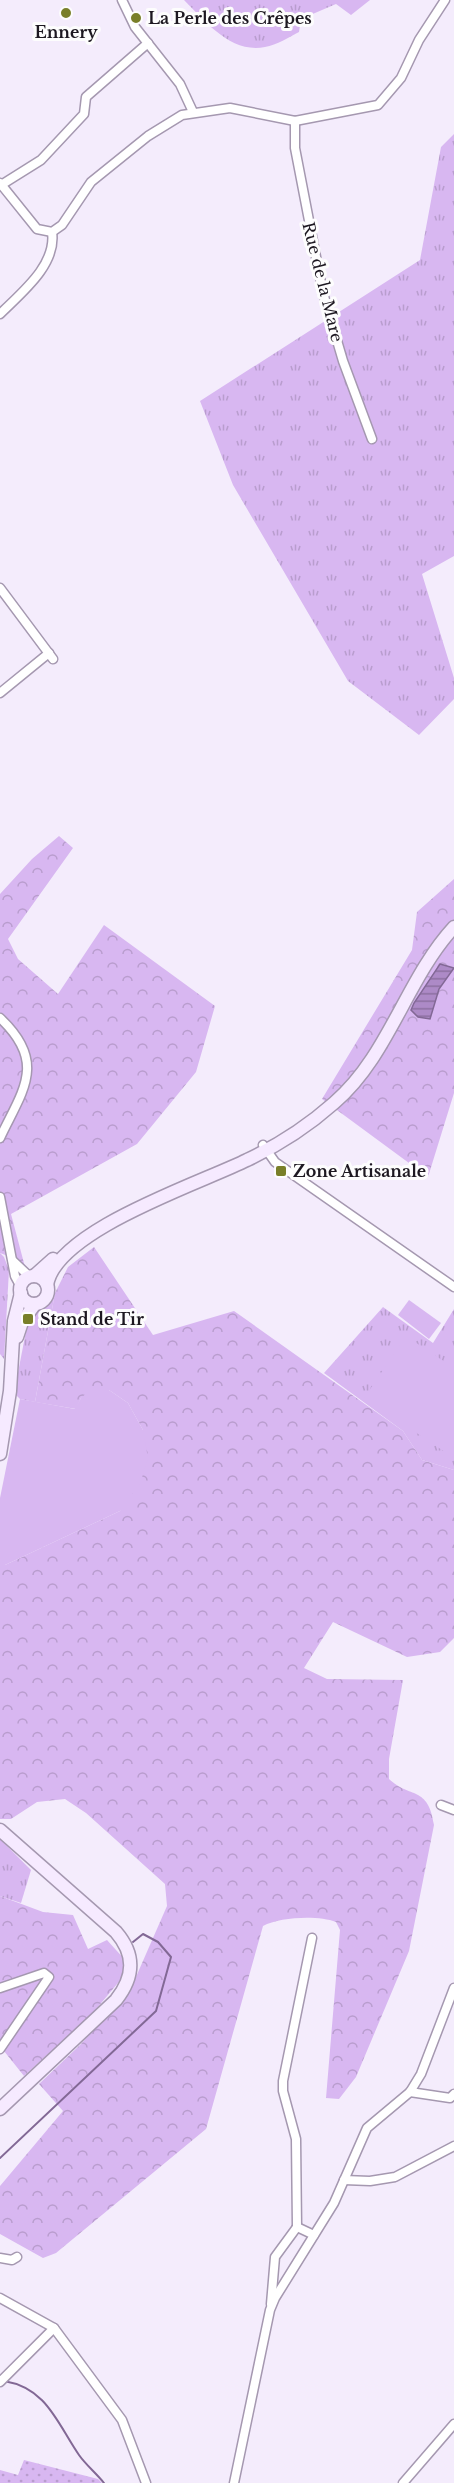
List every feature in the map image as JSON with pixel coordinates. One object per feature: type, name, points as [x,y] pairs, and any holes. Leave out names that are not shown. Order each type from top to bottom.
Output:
[{"type":"main road","points":[[13,1351],[22,1322],[35,1304],[46,1299],[47,1285],[59,1262],[98,1229],[264,1148],[343,1091],[370,1059],[425,965],[454,927]]},
{"type":"main road","points":[[1,1451],[9,1397],[14,1321],[21,1290],[32,1276],[47,1267],[70,1241],[105,1217],[264,1148]]},
{"type":"main road","points":[[32,1276],[41,1278],[47,1285]]},
{"type":"main road","points":[[21,1290],[25,1301],[35,1304]]},
{"type":"main road","points":[[0,1830],[116,1932],[128,1947],[131,1968],[126,1987],[117,2000],[2,2110]]},
{"type":"street","points":[[122,0],[135,27],[180,84],[193,112]]},
{"type":"street","points":[[148,43],[86,97],[84,114],[41,160],[0,184],[37,229],[52,232],[62,225],[92,182],[154,132],[193,112],[230,108],[295,121],[378,105],[401,78],[419,40],[445,0]]},
{"type":"street","name":"Rue de la Mare","points":[[295,121],[295,148],[323,293],[343,361],[372,439]]},
{"type":"street","points":[[0,314],[41,270],[52,248],[52,232]]},
{"type":"street","points":[[0,588],[51,656],[0,693]]},
{"type":"street","points":[[0,1018],[18,1040],[27,1068],[22,1097],[0,1138]]},
{"type":"street","points":[[264,1148],[275,1162],[454,1287]]},
{"type":"street","points":[[0,1197],[15,1276],[21,1290]]},
{"type":"street","points":[[13,1259],[19,1269],[32,1276]]},
{"type":"street","points":[[441,1805],[454,1810]]},
{"type":"street","points":[[234,2483],[270,2310],[275,2257],[297,2227],[296,2139],[283,2091],[283,2081],[312,1938]]},
{"type":"street","points":[[0,1988],[44,1973],[49,1977],[0,2049]]},
{"type":"street","points":[[270,2310],[334,2203],[367,2128],[410,2092],[421,2074],[454,1988]]},
{"type":"street","points":[[410,2092],[450,2098],[454,2094]]},
{"type":"street","points":[[344,2180],[370,2181],[395,2178],[454,2146]]},
{"type":"street","points":[[297,2227],[314,2235]]},
{"type":"street","points":[[0,2258],[12,2260],[17,2257]]},
{"type":"street","points":[[0,2298],[54,2328],[122,2420],[146,2483]]},
{"type":"street","points":[[0,2382],[54,2328]]},
{"type":"street","points":[[403,2483],[454,2424]]},
{"type":"green space","points":[[184,0],[370,0],[351,15],[336,4],[301,19],[299,32],[278,43],[253,48],[230,41],[210,26]]},
{"type":"green space","points":[[454,134],[454,556],[422,574],[454,678],[454,699],[419,735],[348,681],[233,485],[200,401],[420,260],[441,147]]},
{"type":"green space","points":[[59,836],[73,848],[8,939],[18,959],[58,994],[104,925],[215,1006],[196,1072],[137,1144],[11,1214],[25,1267],[16,1259],[0,1253],[0,894],[32,859]]},
{"type":"green space","points":[[454,879],[454,1093],[428,1177],[322,1099],[412,950],[417,912]]},
{"type":"green space","points":[[94,1247],[153,1335],[234,1311],[403,1431],[422,1460],[454,1470],[454,1638],[440,1652],[407,1657],[333,1622],[304,1668],[327,1679],[403,1680],[389,1759],[389,1779],[423,1798],[431,1812],[434,1825],[409,1951],[356,2077],[339,2099],[326,2098],[340,1930],[336,1922],[319,1918],[299,1918],[263,1926],[206,2129],[56,2253],[43,2258],[0,2234],[0,2186],[63,2111],[39,2084],[81,2044],[132,1986],[167,1906],[165,1884],[86,1813],[65,1799],[37,1802],[11,1819],[0,1819],[0,1565],[5,1565],[120,1511],[143,1430],[128,1403],[109,1390],[81,1398],[76,1409],[35,1402],[55,1293],[68,1267]]},
{"type":"green space","points":[[0,1253],[9,1270],[4,1359],[0,1354]]},
{"type":"green space","points":[[55,1293],[35,1402],[20,1399],[14,1393],[28,1321]]},
{"type":"green space","points":[[409,1300],[441,1323],[429,1339],[398,1315]]},
{"type":"green space","points":[[383,1307],[433,1343],[454,1309],[454,1470],[422,1460],[403,1431],[324,1373]]},
{"type":"green space","points":[[406,1336],[454,1368],[454,1458],[364,1398]]},
{"type":"green space","points":[[90,1390],[109,1390],[128,1403],[143,1430],[148,1458],[140,1484],[120,1511],[5,1565],[0,1565],[0,1498],[20,1399],[75,1409],[81,1398]]},
{"type":"green space","points":[[0,1839],[31,1870],[21,1903],[0,1896]]},
{"type":"green space","points":[[0,1896],[43,1912],[73,1915],[88,1949],[107,1940],[126,1961],[128,1971],[92,2014],[24,2076],[0,2046]]},
{"type":"green space","points":[[24,2460],[98,2479],[102,2483],[0,2483],[0,2470],[18,2475]]},
{"type":"shaded area","points":[[440,964],[454,968],[439,989],[430,1019],[418,1017],[411,1010]]},
{"type":"waterway","points":[[0,2158],[156,2011],[171,1957],[158,1942],[143,1934],[133,1942]]},
{"type":"waterway","points":[[4,2381],[19,2385],[41,2399],[57,2419],[82,2459],[104,2483]]},
{"type":"place","name":"Ennery","points":[[66,13]]},
{"type":"place","name":"La Perle des Crêpes","points":[[136,18]]},
{"type":"place","name":"Zone Artisanale","points":[[281,1171]]},
{"type":"place","name":"Stand de Tir","points":[[28,1319]]}]
